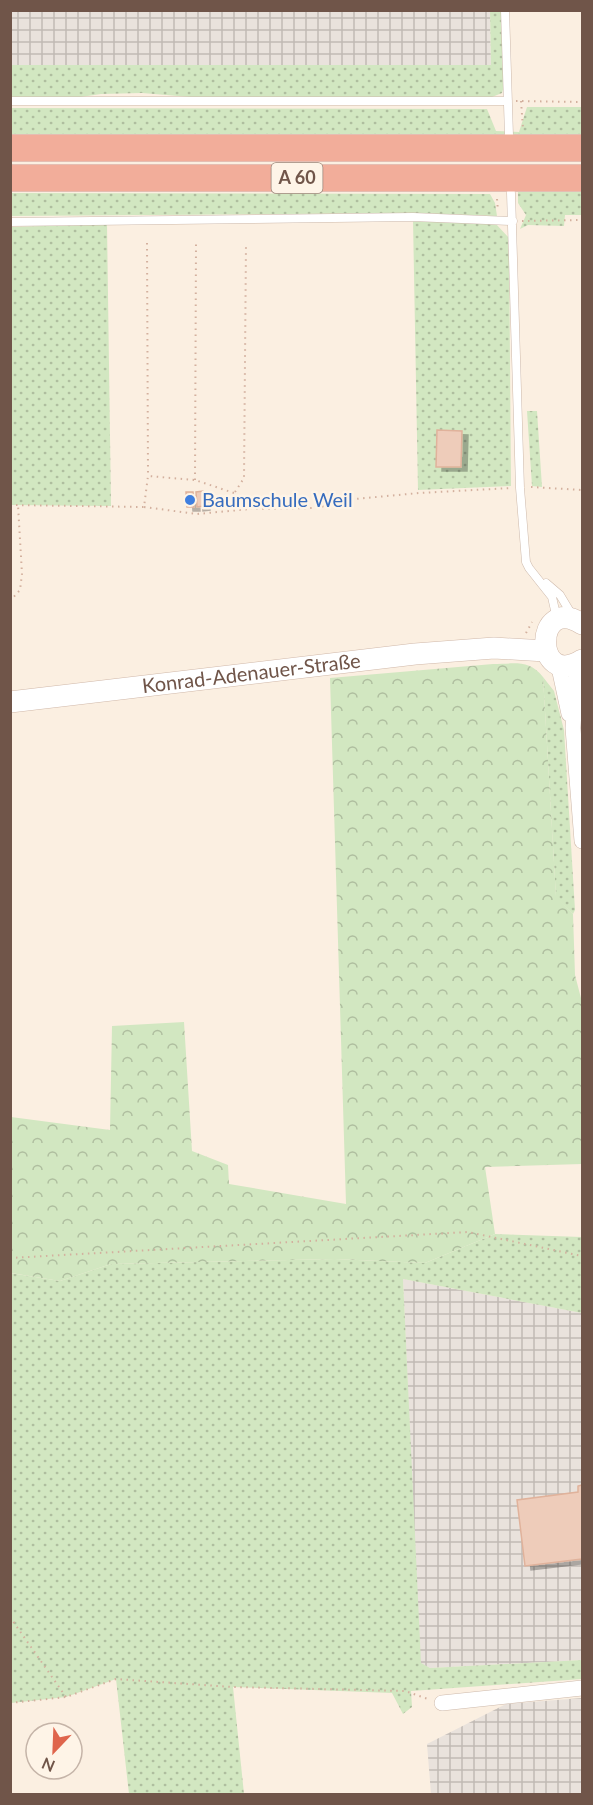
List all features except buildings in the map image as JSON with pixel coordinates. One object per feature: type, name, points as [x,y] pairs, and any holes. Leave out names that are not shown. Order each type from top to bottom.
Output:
[{"type":"highway","name":"A 60","points":[[10,148],[516,142],[582,148]]},
{"type":"highway","name":"A 60","points":[[10,177],[504,186],[582,178]]},
{"type":"main road","name":"Konrad-Adenauer-Straße","points":[[10,702],[415,654],[565,642]]},
{"type":"street","points":[[565,642],[564,698],[573,728],[582,841]]},
{"type":"street","points":[[442,1703],[582,1688]]},
{"type":"lane","points":[[505,10],[508,101],[516,142]]},
{"type":"lane","points":[[10,101],[508,101]]},
{"type":"lane","points":[[504,186],[513,221],[520,488],[526,562],[528,568],[537,577],[560,595],[565,642]]},
{"type":"lane","points":[[10,222],[413,217],[513,221]]},
{"type":"lane","points":[[537,577],[552,597],[565,642]]},
{"type":"path","points":[[508,101],[582,102]]},
{"type":"path","points":[[516,142],[522,101]]},
{"type":"path","points":[[498,220],[504,186]]},
{"type":"path","points":[[513,221],[582,220]]},
{"type":"path","points":[[144,507],[147,476],[147,243]]},
{"type":"path","points":[[195,480],[196,243]]},
{"type":"path","points":[[234,493],[244,478],[246,243]]},
{"type":"path","points":[[147,476],[195,480],[234,493],[246,506],[253,509]]},
{"type":"path","points":[[10,505],[144,507],[197,514],[253,509],[316,508],[355,499],[419,493],[520,488],[582,490]]},
{"type":"path","points":[[10,601],[21,590],[18,505]]},
{"type":"path","points":[[10,1258],[468,1232],[582,1256]]},
{"type":"path","points":[[10,1617],[66,1697]]},
{"type":"path","points":[[10,1703],[66,1697],[116,1679],[232,1687],[405,1691],[442,1703]]},
{"type":"shaded area","points":[[11,11],[490,11],[491,65],[11,65]]},
{"type":"shaded area","points":[[403,1279],[582,1313],[582,1660],[430,1668],[420,1664]]},
{"type":"shaded area","points":[[582,1698],[582,1794],[431,1794],[427,1744],[506,1704]]},
{"type":"green space","points":[[501,10],[504,86],[502,93],[492,97],[214,99],[142,93],[101,94],[74,98],[11,97],[10,65],[491,65],[490,11]]},
{"type":"green space","points":[[527,107],[582,107],[582,134],[11,136],[10,108],[487,109],[496,131],[519,132]]},
{"type":"green space","points":[[518,191],[582,191],[582,215],[565,215],[564,226],[528,225],[520,229],[526,215],[518,203]]},
{"type":"green space","points":[[11,193],[490,194],[495,203],[497,216],[412,213],[11,216]]},
{"type":"green space","points":[[413,220],[496,224],[509,238],[511,486],[418,490]]},
{"type":"green space","points":[[107,224],[111,506],[11,505],[10,227]]},
{"type":"green space","points":[[527,411],[537,411],[542,487],[532,486]]},
{"type":"green space","points":[[493,664],[527,665],[543,677],[556,896],[573,914],[575,975],[582,1002],[582,1164],[485,1167],[495,1234],[425,1263],[335,1259],[111,1264],[60,1281],[11,1273],[11,1117],[110,1130],[112,1026],[184,1022],[192,1151],[228,1165],[229,1184],[346,1204],[330,678]]},
{"type":"green space","points":[[543,677],[554,691],[564,730],[575,910],[573,914],[556,897]]},
{"type":"green space","points":[[495,1234],[582,1237],[582,1313],[403,1279],[421,1663],[430,1668],[582,1660],[582,1679],[411,1691],[412,1707],[403,1714],[392,1693],[233,1687],[244,1794],[129,1794],[116,1679],[66,1697],[11,1703],[10,1273],[60,1281],[111,1264],[335,1259],[425,1263]]},
{"type":"place","name":"Baumschule Weil","points":[[190,500]]}]
